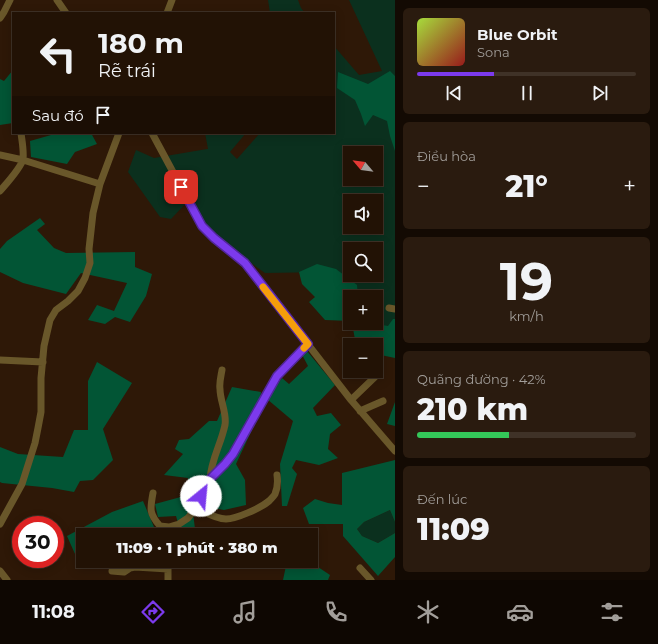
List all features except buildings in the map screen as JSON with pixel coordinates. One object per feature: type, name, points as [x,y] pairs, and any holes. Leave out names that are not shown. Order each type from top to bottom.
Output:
[{"type":"street","points":[[0,18],[10,0]]},
{"type":"street","points":[[57,0],[65,12]]},
{"type":"street","points":[[167,12],[172,0]]},
{"type":"street","points":[[0,191],[12,177],[23,160],[20,134]]},
{"type":"street","points":[[0,524],[22,484],[35,444],[41,412],[42,362],[50,320],[56,310],[78,291],[85,278],[90,263],[89,249],[93,213],[100,184],[119,134]]},
{"type":"street","points":[[153,134],[202,226],[214,238],[245,263],[350,400],[395,451]]},
{"type":"street","points":[[0,154],[100,184]]},
{"type":"street","points":[[173,528],[188,518],[196,508],[210,479],[233,454],[277,376],[308,344]]},
{"type":"street","points":[[0,360],[42,362]]},
{"type":"street","points":[[210,479],[210,470],[224,426],[225,417],[219,387],[222,370]]},
{"type":"street","points":[[350,400],[374,378]]},
{"type":"street","points":[[360,411],[383,401]]},
{"type":"street","points":[[196,508],[213,516],[225,519],[237,517],[270,501],[278,485],[277,475]]},
{"type":"street","points":[[153,493],[152,513],[155,520],[164,528]]},
{"type":"street","points":[[112,572],[124,572],[135,567],[168,570],[168,580]]},
{"type":"street","points":[[360,568],[371,580]]},
{"type":"street","points":[[0,571],[7,580]]},
{"type":"green space","points":[[268,0],[298,0],[304,12],[270,12]]},
{"type":"green space","points":[[349,0],[395,0],[395,336],[382,330],[383,330],[383,290],[344,290],[327,272],[265,273],[210,234],[191,198],[171,219],[160,217],[128,172],[136,150],[154,158],[208,149],[205,134],[245,134],[230,152],[237,159],[259,134],[335,134],[335,47],[359,75],[382,71]]},
{"type":"green space","points":[[12,71],[12,123],[0,125],[0,79],[4,81]]},
{"type":"green space","points":[[390,71],[395,76],[395,151],[387,121],[373,115],[365,126],[355,100],[337,88],[338,72],[368,84]]},
{"type":"green space","points":[[92,134],[97,144],[75,152],[67,164],[31,157],[30,141],[51,135]]},
{"type":"green space","points":[[40,218],[45,224],[37,230],[54,248],[66,253],[135,252],[135,267],[152,274],[146,296],[130,322],[115,317],[105,324],[88,320],[97,305],[114,311],[127,283],[81,273],[66,294],[23,283],[0,272],[0,249],[7,241]]},
{"type":"green space","points":[[317,264],[336,269],[343,274],[343,282],[353,282],[357,285],[357,290],[343,290],[343,321],[325,320],[309,302],[315,297],[302,284],[299,272]]},
{"type":"green space","points":[[393,319],[395,319],[395,358],[383,355],[383,338],[355,338],[353,330],[383,330],[383,325],[388,326]]},
{"type":"green space","points":[[302,345],[335,385],[313,408],[317,416],[331,413],[341,425],[330,434],[328,449],[338,458],[319,465],[296,460],[292,468],[297,474],[287,506],[282,506],[280,464],[293,421],[267,399],[282,378],[289,384],[308,366],[299,349]]},
{"type":"green space","points":[[97,362],[132,383],[103,429],[113,460],[93,480],[80,481],[74,492],[0,482],[0,447],[18,454],[63,457],[74,430],[88,430],[88,381]]},
{"type":"green space","points":[[232,387],[261,392],[258,417],[236,464],[245,480],[246,505],[224,510],[192,504],[195,528],[180,528],[176,516],[158,517],[155,504],[188,495],[188,478],[164,475],[183,454],[175,449],[179,440],[189,439],[209,421],[217,421]]},
{"type":"green space","points":[[395,402],[395,426],[387,424]]},
{"type":"green space","points":[[395,460],[395,522],[390,510],[364,522],[357,529],[362,536],[378,543],[395,533],[395,557],[378,576],[343,536],[343,524],[309,524],[303,508],[315,499],[342,505],[342,473]]},
{"type":"green space","points":[[143,501],[154,527],[156,528],[82,528],[112,512]]},
{"type":"green space","points":[[390,510],[395,522],[395,533],[378,543],[362,536],[357,529],[364,522]]},
{"type":"green space","points":[[76,531],[75,554],[67,536]]},
{"type":"green space","points":[[318,567],[330,575],[328,580],[283,580],[286,568]]},
{"type":"slow traffic","points":[[263,287],[308,344],[304,348]]},
{"type":"route","points":[[181,187],[202,226],[214,238],[245,263],[308,344],[277,376],[233,454],[210,479],[201,496]]}]
